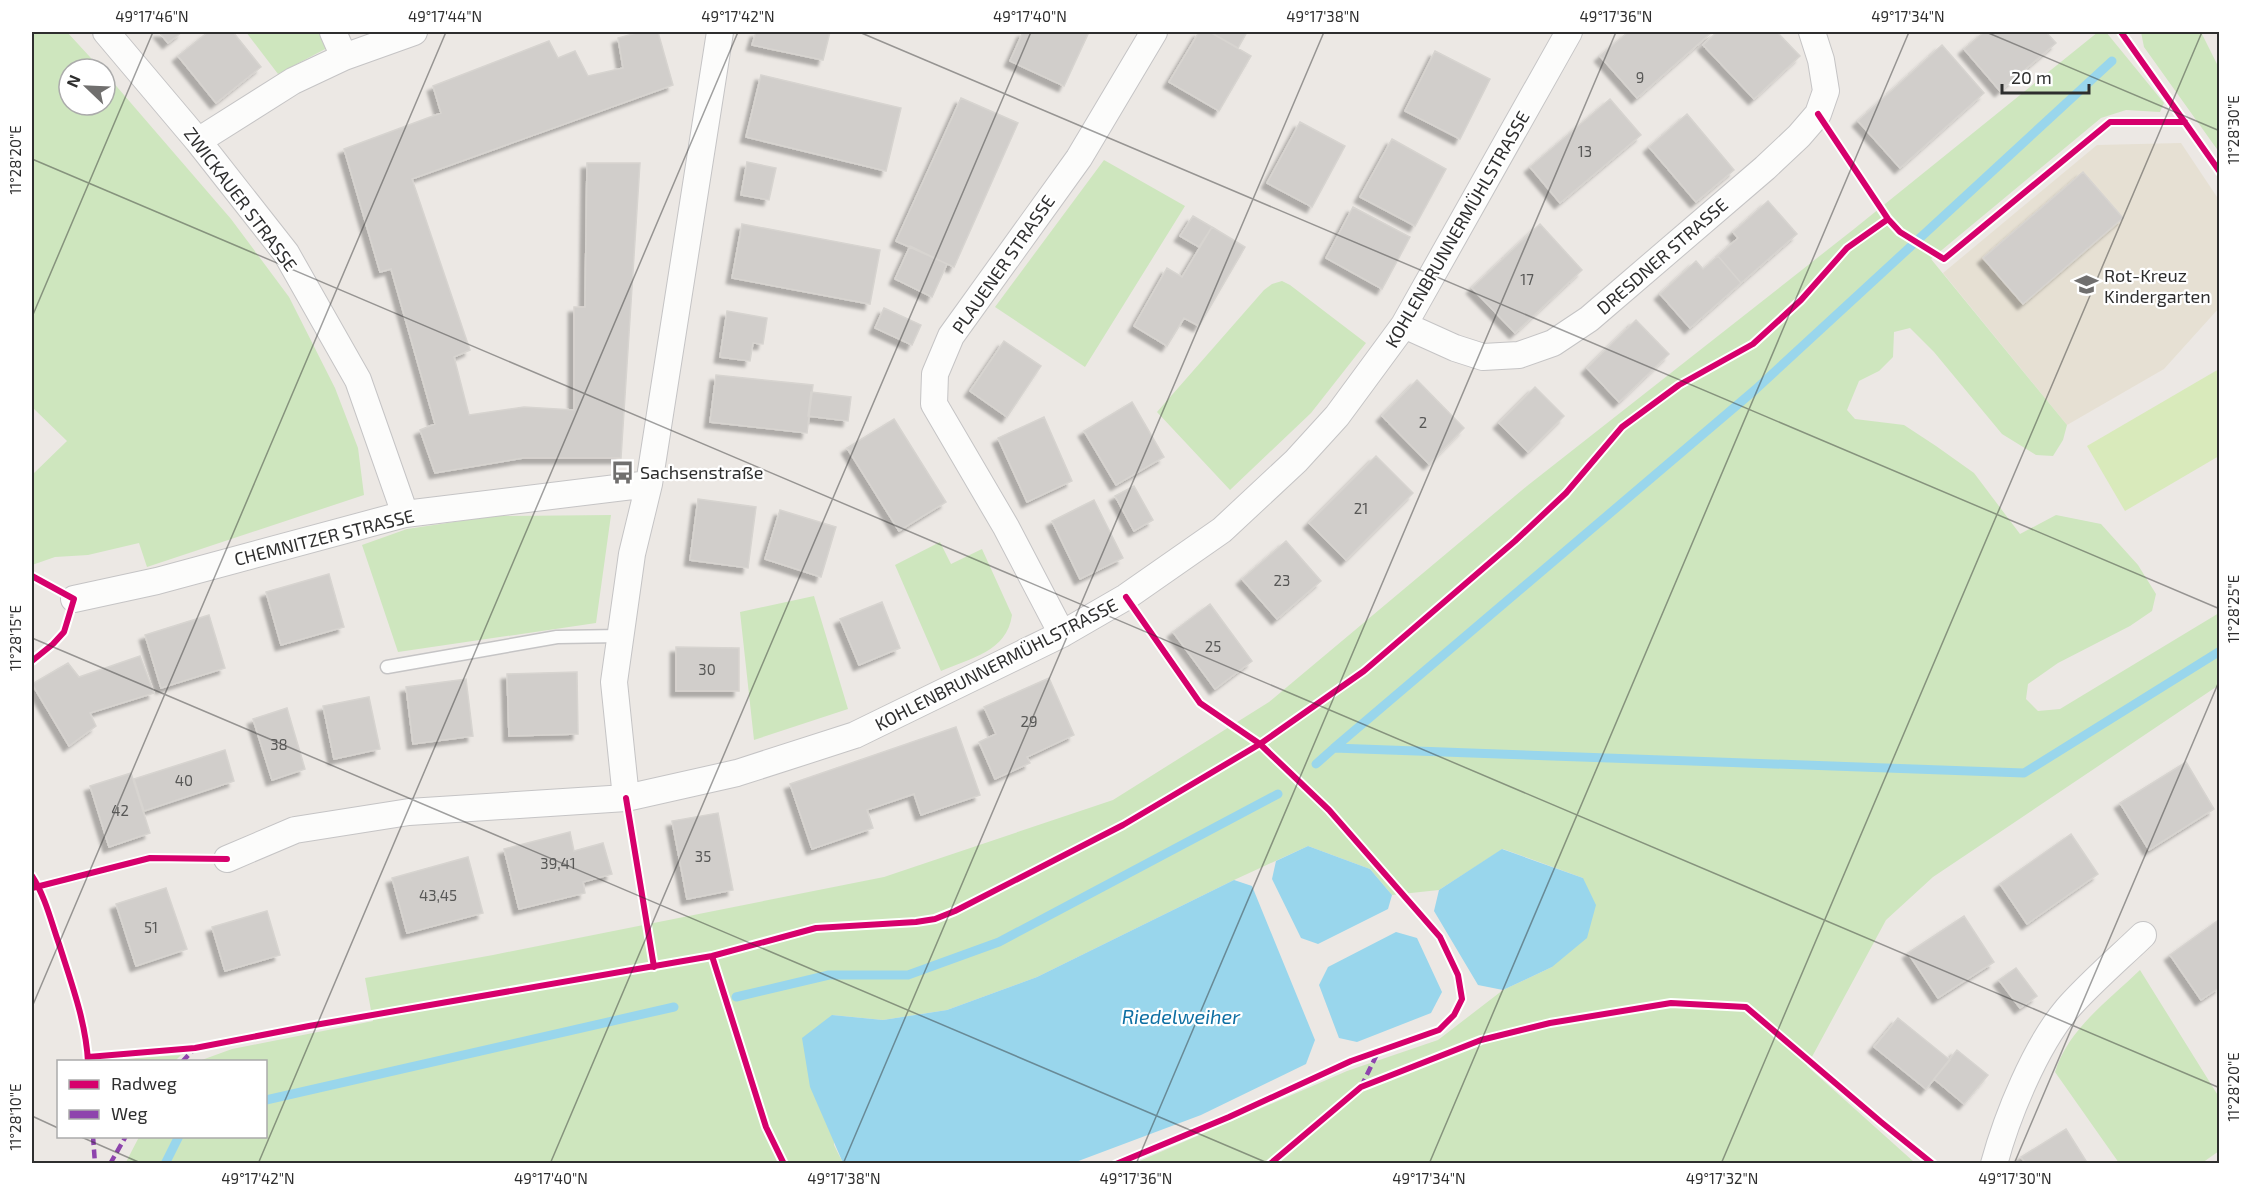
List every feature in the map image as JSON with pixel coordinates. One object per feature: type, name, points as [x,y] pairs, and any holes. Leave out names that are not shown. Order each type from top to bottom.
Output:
[{"type":"street","name":"ZWICKAUER STRASSE","points":[[106,32],[198,141],[286,253],[358,380],[405,514]]},
{"type":"street","points":[[333,32],[344,57]]},
{"type":"street","points":[[198,141],[293,81],[344,57],[414,32]]},
{"type":"street","points":[[626,798],[614,682],[632,554],[649,484],[720,32]]},
{"type":"street","name":"PLAUENER STRASSE","points":[[1062,633],[1006,527],[934,404],[935,374],[951,336],[1079,158],[1154,32]]},
{"type":"street","name":"KOHLENBRUNNERMÜHLSTRASSE","points":[[227,859],[295,830],[409,812],[626,798],[737,773],[855,735],[1062,633],[1126,597],[1222,530],[1296,461],[1337,416],[1404,325],[1569,32]]},
{"type":"street","name":"DRESDNER STRASSE","points":[[1404,325],[1455,348],[1483,357],[1519,355],[1545,346],[1589,319],[1765,168],[1799,136],[1818,114],[1826,91],[1821,60],[1812,32]]},
{"type":"street","name":"CHEMNITZER STRASSE","points":[[74,598],[157,581],[405,514],[649,484]]},
{"type":"street","points":[[1994,1164],[2016,1099],[2044,1042],[2066,1010],[2144,935]]},
{"type":"lane","points":[[387,667],[557,637],[621,636]]},
{"type":"shaded area","name":"Rot-Kreuz Kindergarten","points":[[2181,143],[2219,200],[2219,308],[2164,369],[2067,425],[1943,273],[2097,145]]},
{"type":"green space","points":[[32,32],[67,32],[90,57],[57,57],[57,117],[117,117],[117,87],[231,219],[289,297],[335,388],[358,448],[364,495],[147,567],[139,543],[88,555],[55,557],[32,565],[32,475],[67,441],[32,407]]},
{"type":"green space","points":[[246,32],[321,32],[329,47],[278,74]]},
{"type":"green space","points":[[2098,32],[2106,32],[2164,103],[2160,112],[2126,110],[2101,118],[1931,259],[2067,425],[2063,440],[2053,456],[2036,455],[2002,434],[1934,352],[1910,328],[1894,332],[1893,357],[1879,371],[1859,381],[1847,410],[1855,419],[1904,425],[1974,473],[2020,534],[2056,515],[2101,524],[2138,565],[2156,594],[2152,611],[2130,626],[2058,663],[2028,684],[2026,699],[2038,711],[2060,709],[2219,613],[2219,685],[1933,877],[1886,920],[1807,1066],[1913,1163],[1135,1163],[1347,1071],[1438,1040],[1503,990],[1552,967],[1583,878],[1503,849],[1439,890],[1392,895],[1370,869],[1308,846],[1037,977],[947,1010],[883,1020],[832,1015],[834,1145],[843,1163],[125,1164],[138,1138],[267,1138],[267,1060],[202,1060],[232,1049],[373,1021],[365,978],[493,955],[884,877],[1113,800],[1269,702],[1527,486],[1854,229]]},
{"type":"green space","points":[[2141,32],[2201,32],[2219,68],[2219,152],[2144,47]]},
{"type":"green space","points":[[1104,160],[1185,206],[1085,367],[995,307]]},
{"type":"green space","points":[[1282,281],[1366,343],[1311,413],[1230,490],[1157,412],[1264,290]]},
{"type":"green space","points":[[2219,369],[2219,456],[2125,511],[2087,446]]},
{"type":"green space","points":[[611,515],[596,623],[398,652],[362,545],[407,529],[494,516]]},
{"type":"green space","points":[[940,542],[951,564],[982,549],[1012,615],[1003,638],[995,646],[941,671],[895,565]]},
{"type":"green space","points":[[814,596],[848,709],[754,740],[740,612]]},
{"type":"green space","points":[[2140,970],[2219,1097],[2219,1151],[2202,1163],[2119,1163],[2055,1072],[2069,1042],[2079,1029]]},
{"type":"green space","points":[[181,1055],[176,1060],[110,1060]]},
{"type":"water","points":[[1308,846],[1370,869],[1392,895],[1388,909],[1318,944],[1301,938],[1272,879],[1276,861]]},
{"type":"water","points":[[1502,849],[1583,878],[1596,905],[1587,938],[1552,967],[1503,990],[1478,985],[1434,911],[1439,890]]},
{"type":"water","name":"Riedelweiher","points":[[1234,880],[1252,886],[1315,1040],[1306,1064],[1201,1115],[1073,1163],[843,1163],[810,1087],[802,1038],[832,1015],[883,1020],[947,1010],[1037,977]]},
{"type":"water","points":[[1396,932],[1417,938],[1442,992],[1431,1013],[1357,1042],[1339,1038],[1319,985],[1328,967]]},
{"type":"building","points":[[159,32],[182,32],[168,43]]},
{"type":"building","points":[[208,32],[233,32],[261,67],[216,103],[178,56]]},
{"type":"building","points":[[640,32],[658,32],[673,85],[412,179],[470,350],[454,357],[469,415],[524,407],[574,410],[574,307],[585,307],[587,163],[640,163],[621,458],[523,458],[435,473],[420,430],[435,424],[391,269],[380,272],[344,149],[441,113],[433,86],[549,41],[558,58],[575,51],[588,76],[623,68],[618,38]]},
{"type":"building","points":[[756,32],[830,32],[823,60],[752,45]]},
{"type":"building","points":[[1023,32],[1089,32],[1064,86],[1010,61]]},
{"type":"building","points":[[1199,32],[1210,32],[1251,56],[1219,111],[1169,82]]},
{"type":"building","points":[[1210,32],[1247,32],[1238,48]]},
{"type":"building","points":[[1628,32],[1712,32],[1637,98],[1600,56]]},
{"type":"building","points":[[1717,32],[1777,32],[1800,56],[1754,99],[1703,45]]},
{"type":"building","points":[[1984,32],[2046,32],[2056,43],[2000,91],[1964,49]]},
{"type":"building","points":[[1942,45],[1984,93],[1900,168],[1858,121]]},
{"type":"building","points":[[1435,51],[1490,79],[1460,139],[1405,111]]},
{"type":"building","points":[[761,75],[901,108],[886,171],[746,137]]},
{"type":"building","points":[[961,98],[1018,123],[954,267],[896,241]]},
{"type":"building","points":[[1610,99],[1641,135],[1560,203],[1530,167]]},
{"type":"building","points":[[1687,114],[1734,170],[1696,202],[1649,147]]},
{"type":"building","points":[[1300,122],[1345,146],[1312,207],[1267,183]]},
{"type":"building","points":[[1392,139],[1446,169],[1415,226],[1360,197]]},
{"type":"building","points":[[747,162],[776,168],[769,200],[741,195]]},
{"type":"building","points":[[2083,172],[2123,218],[2023,304],[1983,258]]},
{"type":"building","points":[[1768,201],[1797,234],[1741,283],[1718,256],[1738,238],[1733,232]]},
{"type":"building","points":[[1353,207],[1410,237],[1382,289],[1326,258]]},
{"type":"building","points":[[1193,216],[1212,227],[1199,247],[1180,236]]},
{"type":"building","points":[[742,224],[880,250],[870,304],[732,278]]},
{"type":"building","points":[[1540,224],[1582,270],[1515,333],[1472,288]]},
{"type":"building","points":[[1212,227],[1245,247],[1199,326],[1184,318],[1167,346],[1134,326],[1167,268],[1182,277]]},
{"type":"building","points":[[910,246],[947,264],[932,297],[895,279]]},
{"type":"building","points":[[1718,256],[1741,283],[1690,328],[1660,294],[1696,261],[1703,269]]},
{"type":"building","points":[[884,308],[921,325],[912,345],[875,328]]},
{"type":"building","points":[[727,311],[767,318],[763,344],[753,343],[750,361],[720,357]]},
{"type":"building","points":[[1636,320],[1669,354],[1619,402],[1587,368]]},
{"type":"building","points":[[1004,341],[1041,366],[1007,417],[970,391]]},
{"type":"building","points":[[716,375],[813,385],[807,433],[710,422]]},
{"type":"building","points":[[1417,380],[1464,428],[1429,464],[1382,416]]},
{"type":"building","points":[[1535,387],[1564,416],[1528,452],[1499,423]]},
{"type":"building","points":[[811,392],[851,397],[848,421],[808,416]]},
{"type":"building","points":[[1132,402],[1164,457],[1116,485],[1084,431]]},
{"type":"building","points":[[1044,417],[1072,481],[1027,502],[998,438]]},
{"type":"building","points":[[894,419],[946,502],[899,531],[847,448]]},
{"type":"building","points":[[1376,456],[1413,493],[1346,560],[1309,523]]},
{"type":"building","points":[[1134,486],[1153,520],[1134,531],[1115,496]]},
{"type":"building","points":[[698,499],[756,507],[748,568],[690,560]]},
{"type":"building","points":[[1094,500],[1123,558],[1080,579],[1052,521]]},
{"type":"building","points":[[780,510],[836,527],[821,577],[765,559]]},
{"type":"building","points":[[1286,541],[1321,581],[1277,619],[1242,579]]},
{"type":"building","points":[[329,574],[344,627],[281,645],[266,592]]},
{"type":"building","points":[[882,602],[900,648],[859,665],[840,619]]},
{"type":"building","points":[[1210,604],[1252,661],[1215,689],[1173,632]]},
{"type":"building","points":[[209,615],[225,668],[161,688],[145,635]]},
{"type":"building","points":[[676,647],[739,648],[739,691],[676,691]]},
{"type":"building","points":[[140,656],[154,693],[90,713],[96,726],[69,746],[32,684],[68,663],[79,677]]},
{"type":"building","points":[[577,672],[578,734],[509,736],[507,674]]},
{"type":"building","points":[[1049,678],[1074,735],[1027,757],[1030,763],[995,779],[979,742],[996,734],[984,707]]},
{"type":"building","points":[[466,679],[473,736],[413,744],[406,687]]},
{"type":"building","points":[[369,697],[380,749],[334,759],[323,706]]},
{"type":"building","points":[[287,708],[305,769],[272,780],[253,719]]},
{"type":"building","points":[[956,727],[980,795],[921,815],[914,794],[867,810],[873,828],[812,849],[790,784]]},
{"type":"building","points":[[225,750],[234,781],[144,811],[134,779]]},
{"type":"building","points":[[2186,762],[2214,809],[2149,850],[2120,803]]},
{"type":"building","points":[[131,773],[150,833],[109,847],[90,786]]},
{"type":"building","points":[[718,813],[733,890],[687,899],[672,821]]},
{"type":"building","points":[[570,832],[574,851],[603,843],[612,874],[583,882],[585,893],[519,909],[504,849]]},
{"type":"building","points":[[2071,834],[2098,874],[2027,924],[2000,884]]},
{"type":"building","points":[[468,857],[483,913],[407,933],[392,878]]},
{"type":"building","points":[[166,888],[187,949],[136,966],[116,904]]},
{"type":"building","points":[[267,911],[280,955],[225,971],[212,927]]},
{"type":"building","points":[[1964,916],[1994,962],[1938,998],[1908,953]]},
{"type":"building","points":[[2220,919],[2220,987],[2201,1000],[2170,955]]},
{"type":"building","points":[[2016,968],[2037,996],[2020,1008],[1999,980]]},
{"type":"building","points":[[1898,1018],[1950,1060],[1926,1089],[1874,1047]]},
{"type":"building","points":[[1957,1050],[1988,1075],[1964,1104],[1934,1079]]},
{"type":"building","points":[[2066,1129],[2088,1164],[2026,1164],[2021,1157]]},
{"type":"waterway","points":[[1334,748],[1756,389],[2112,61]]},
{"type":"waterway","points":[[1316,764],[1334,748],[2024,773],[2220,651]]},
{"type":"waterway","points":[[736,997],[829,975],[908,975],[999,942],[1278,794]]},
{"type":"waterway","points":[[267,1100],[674,1007]]},
{"type":"waterway","points":[[165,1164],[178,1138]]},
{"type":"marked path","points":[[184,1060],[195,1048]]},
{"type":"marked path","points":[[1361,1087],[1378,1052]]},
{"type":"marked path","points":[[93,1138],[95,1164]]},
{"type":"marked path","points":[[110,1164],[125,1138]]},
{"type":"cycle path","points":[[2121,32],[2220,172]]},
{"type":"cycle path","points":[[1818,114],[1888,219],[1900,232],[1944,259],[2110,122],[2185,122]]},
{"type":"cycle path","points":[[88,1057],[195,1048],[712,956],[816,928],[916,922],[935,919],[955,911],[1123,825],[1260,744],[1364,671],[1515,541],[1566,493],[1622,427],[1679,385],[1753,344],[1801,300],[1847,248],[1888,219]]},
{"type":"cycle path","points":[[32,576],[74,599],[64,632],[32,661]]},
{"type":"cycle path","points":[[1116,1164],[1229,1117],[1351,1061],[1439,1030],[1454,1015],[1462,999],[1458,975],[1440,937],[1329,810],[1260,744],[1200,703],[1126,597]]},
{"type":"cycle path","points":[[626,798],[654,967]]},
{"type":"cycle path","points":[[32,888],[150,858],[227,859]]},
{"type":"cycle path","points":[[32,876],[41,892],[73,987],[81,1017],[88,1060]]},
{"type":"cycle path","points":[[712,956],[766,1127],[784,1164]]},
{"type":"cycle path","points":[[1270,1164],[1361,1087],[1481,1040],[1550,1023],[1671,1003],[1746,1007],[1933,1164]]},
{"type":"place","name":"Rot-Kreuz Kindergarten","points":[[2086,285]]},
{"type":"place","name":"Sachsenstraße","points":[[622,472]]}]
